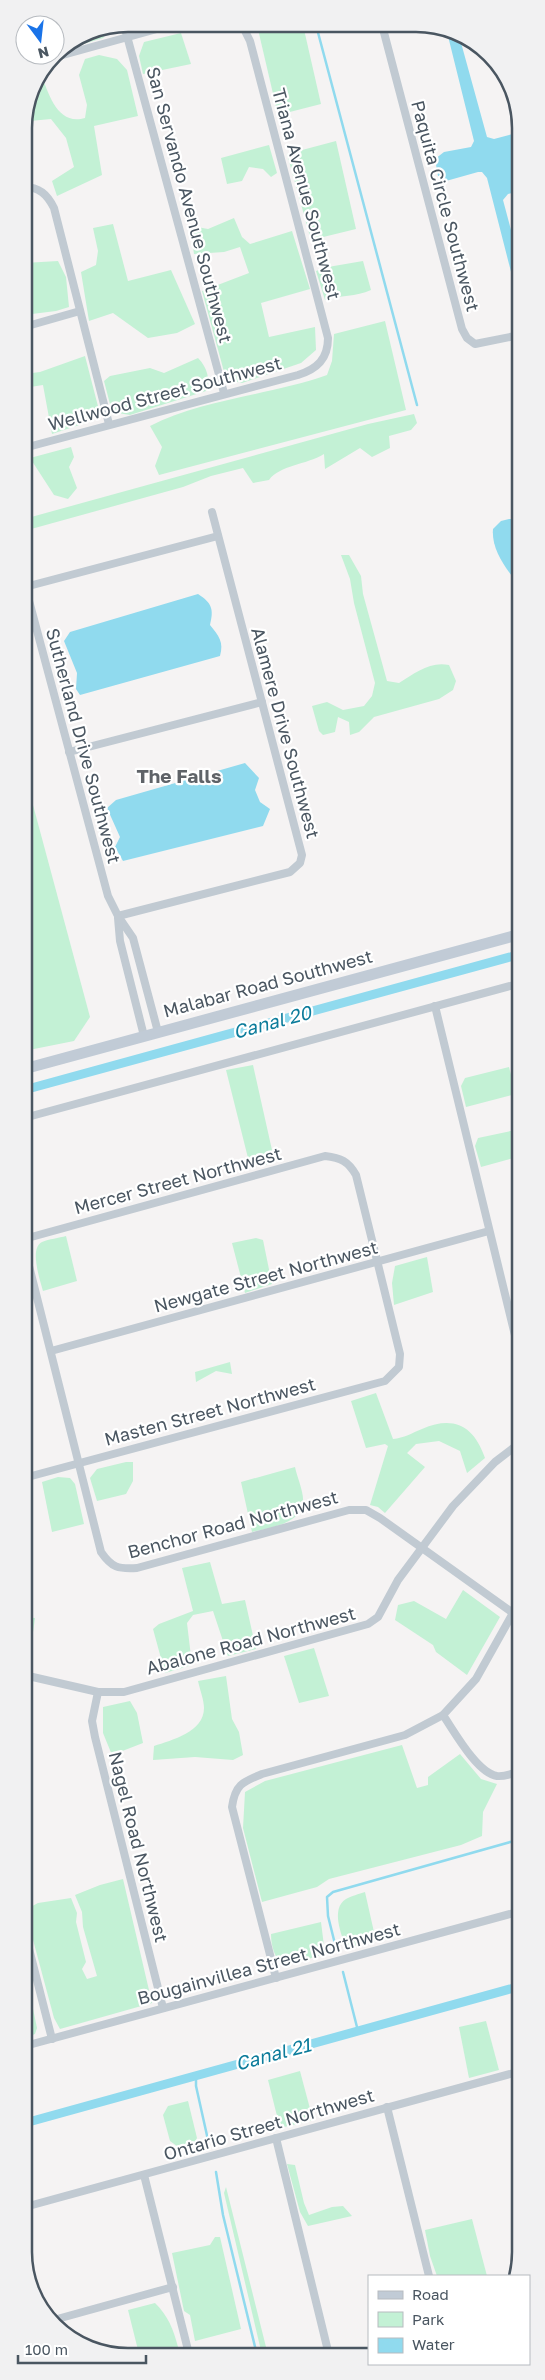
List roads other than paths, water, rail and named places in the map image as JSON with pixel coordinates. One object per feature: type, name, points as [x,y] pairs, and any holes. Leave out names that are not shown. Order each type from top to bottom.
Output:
[{"type":"main road","name":"Malabar Road Southwest","points":[[33,1067],[512,936]]},
{"type":"street","name":"San Servando Avenue Southwest","points":[[126,32],[224,393]]},
{"type":"street","points":[[69,53],[146,32]]},
{"type":"street","name":"Triana Avenue Southwest","points":[[246,32],[250,41],[328,338],[326,355],[314,369]]},
{"type":"street","name":"Paquita Circle Southwest","points":[[384,32],[462,329],[467,338],[475,344],[512,337]]},
{"type":"street","points":[[33,188],[43,192],[54,208],[109,424]]},
{"type":"street","points":[[33,324],[80,311]]},
{"type":"street","name":"Wellwood Street Southwest","points":[[33,446],[224,393],[298,375],[314,369]]},
{"type":"street","name":"Alamere Drive Southwest","points":[[118,916],[289,872],[300,863],[302,855],[212,512]]},
{"type":"street","points":[[33,583],[218,536]]},
{"type":"street","name":"Sutherland Drive Southwest","points":[[33,614],[108,896],[118,916],[134,938],[158,1032]]},
{"type":"street","points":[[69,752],[262,702]]},
{"type":"street","name":"Sutherland Drive Southwest","points":[[118,916],[120,941],[144,1036]]},
{"type":"street","points":[[33,1116],[512,985]]},
{"type":"street","points":[[435,1006],[512,1324]]},
{"type":"street","name":"Mercer Street Northwest","points":[[32,1237],[326,1156],[340,1158],[349,1163],[356,1175],[377,1262]]},
{"type":"street","name":"Newgate Street Northwest","points":[[51,1351],[489,1231]]},
{"type":"street","name":"Masten Street Northwest","points":[[32,1476],[385,1381],[398,1367],[400,1354],[377,1262]]},
{"type":"street","name":"Benchor Road Northwest","points":[[32,1279],[101,1552],[108,1563],[121,1569],[137,1568],[349,1510],[366,1510],[512,1612]]},
{"type":"street","name":"Abalone Road Northwest","points":[[32,1678],[98,1692],[124,1692],[368,1624],[378,1617],[397,1582],[420,1548],[453,1506],[496,1462],[512,1449]]},
{"type":"street","points":[[276,1978],[232,1808],[234,1794],[243,1782],[262,1774],[405,1735],[443,1714],[476,1679],[512,1616]]},
{"type":"street","name":"Nagel Road Northwest","points":[[98,1692],[92,1721],[95,1737],[163,2008]]},
{"type":"street","points":[[443,1714],[478,1765],[496,1776],[512,1773]]},
{"type":"street","name":"Bougainvillea Street Northwest","points":[[32,2044],[512,1913]]},
{"type":"street","points":[[32,1964],[52,2039]]},
{"type":"street","name":"Ontario Street Northwest","points":[[32,2205],[512,2073]]},
{"type":"street","points":[[387,2107],[430,2275]]},
{"type":"street","points":[[276,2138],[326,2348]]},
{"type":"street","points":[[144,2175],[188,2348]]},
{"type":"street","points":[[60,2318],[173,2287]]},
{"type":"water","points":[[449,39],[461,44],[487,137],[494,139],[512,134],[512,193],[508,194],[503,200],[512,234],[512,276],[487,178],[482,172],[446,181],[438,176],[435,159],[444,152],[471,147],[474,141]]},
{"type":"water","points":[[512,519],[512,576],[497,552],[493,537],[493,529],[501,521]]},
{"type":"water","points":[[198,594],[211,607],[210,625],[220,639],[220,656],[80,695],[76,689],[77,673],[64,641],[70,632]]},
{"type":"water","points":[[245,763],[259,778],[255,790],[260,802],[270,809],[263,826],[123,861],[115,847],[120,837],[107,808],[116,800]]},
{"type":"waterway","points":[[318,32],[417,405]]},
{"type":"waterway","name":"Canal 20","points":[[33,1088],[512,956]]},
{"type":"waterway","points":[[336,1948],[328,1916],[327,1897],[333,1892],[512,1842]]},
{"type":"waterway","points":[[343,1972],[358,2031]]},
{"type":"waterway","name":"Canal 21","points":[[32,2121],[512,1988]]},
{"type":"waterway","points":[[196,2076],[196,2086],[208,2140]]},
{"type":"waterway","points":[[216,2172],[223,2215],[255,2348]]},
{"type":"district","name":"The Falls","points":[[179,776]]}]
